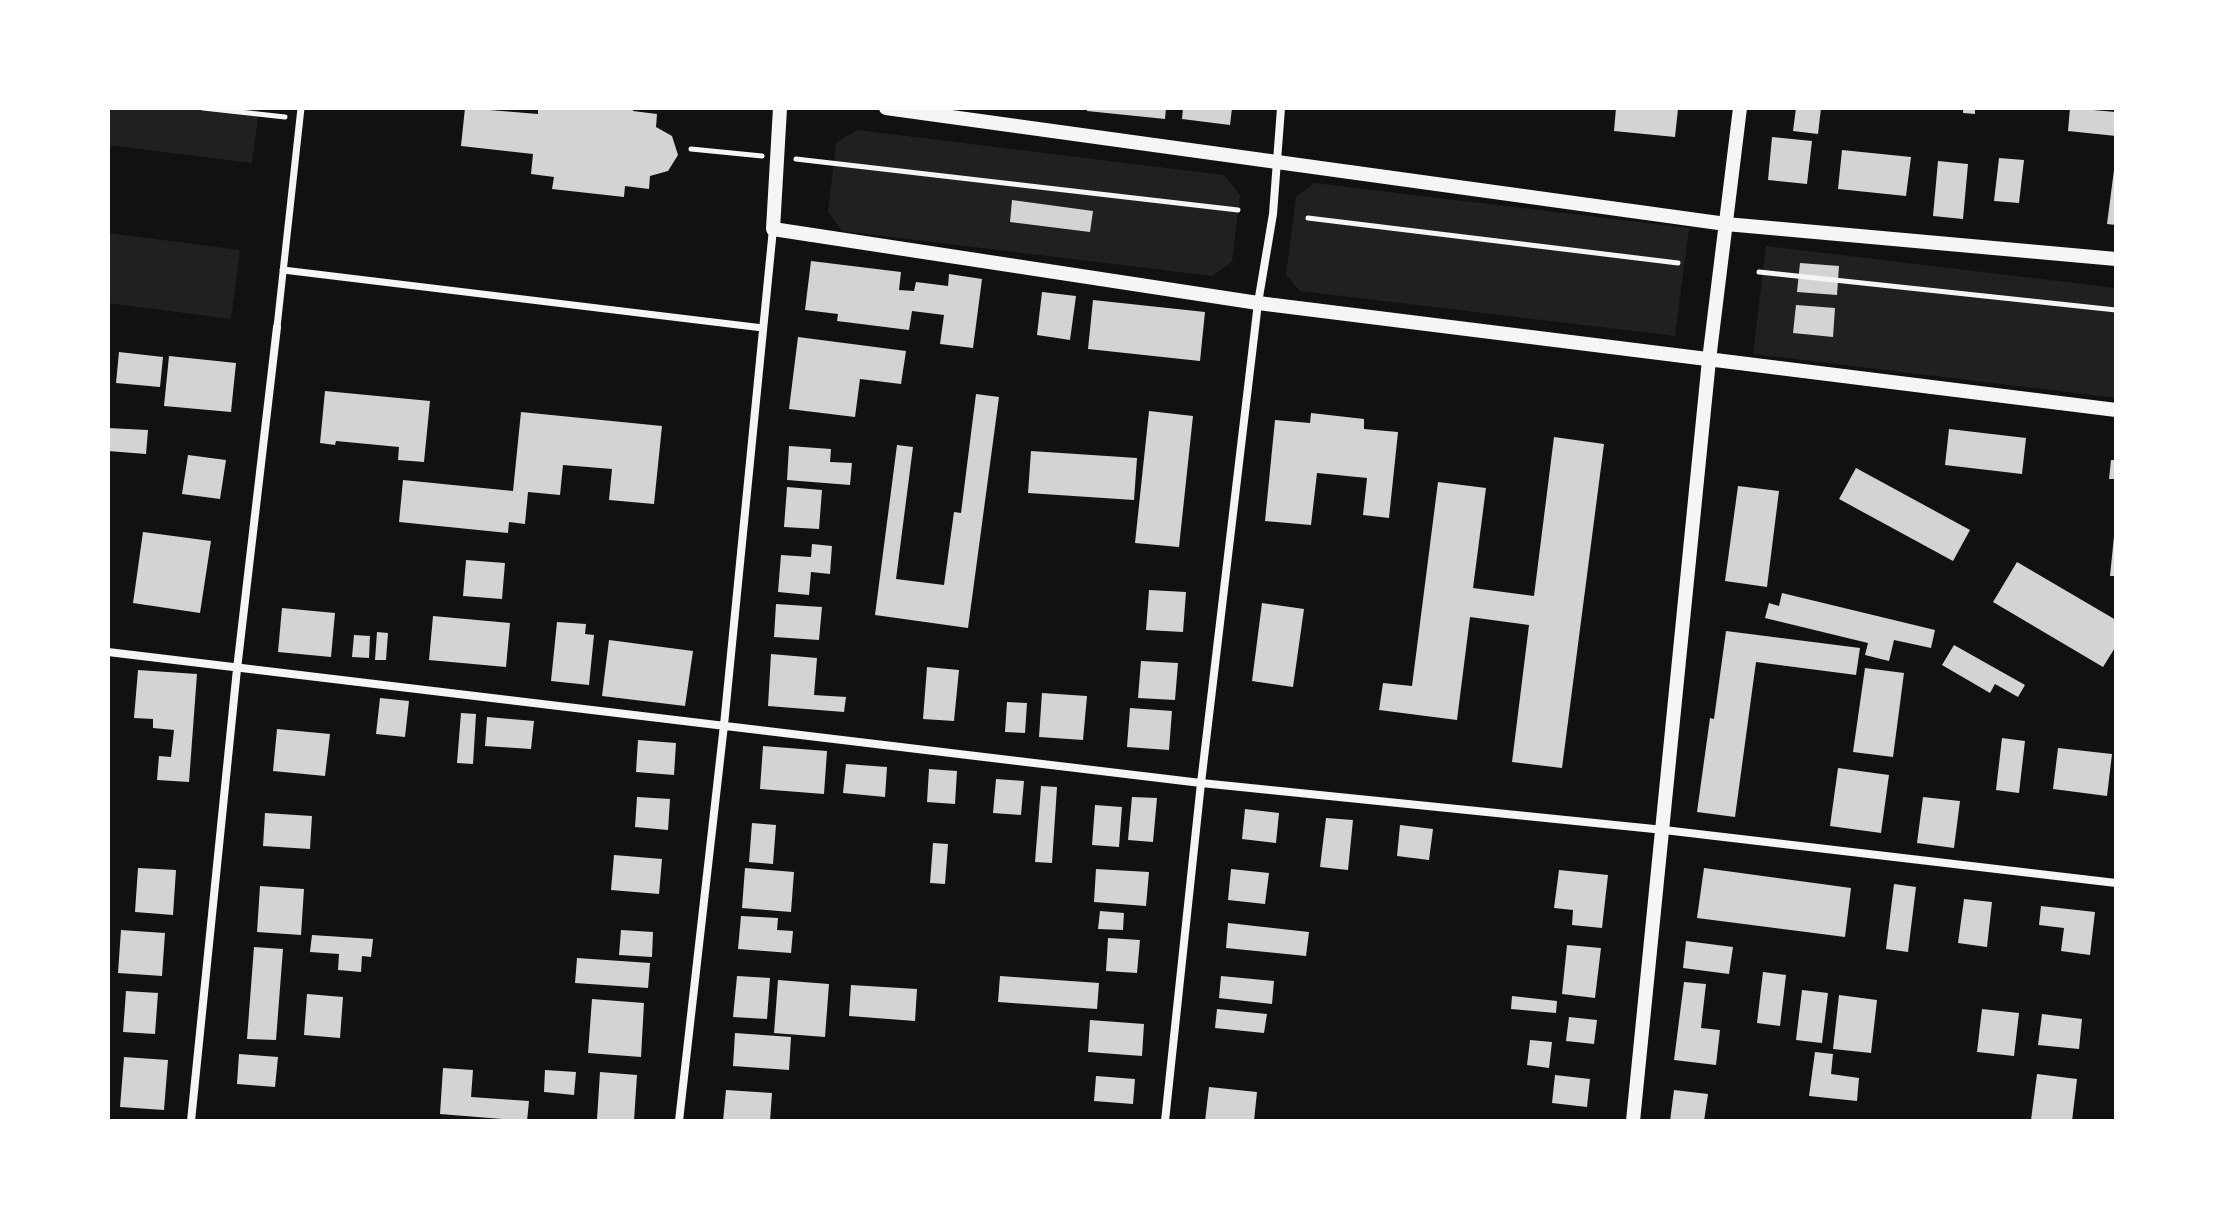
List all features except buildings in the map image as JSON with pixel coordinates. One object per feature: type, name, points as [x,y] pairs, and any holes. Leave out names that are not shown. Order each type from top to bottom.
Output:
[{"type":"street","points":[[191,1121],[237,669],[301,108]]},
{"type":"street","points":[[679,1121],[724,725],[773,229],[780,108]]},
{"type":"street","points":[[886,108],[1726,224],[2116,259]]},
{"type":"street","points":[[1165,1121],[1201,783],[1258,303],[1273,214],[1281,108]]},
{"type":"street","points":[[1633,1121],[1709,360],[1740,108]]},
{"type":"street","points":[[773,229],[1258,303],[2116,410]]},
{"type":"street","points":[[283,270],[763,328]]},
{"type":"street","points":[[108,652],[1201,783],[1664,830],[2116,883]]},
{"type":"path","points":[[203,108],[300,119]]},
{"type":"path","points":[[691,149],[1238,210]]},
{"type":"path","points":[[1308,218],[1678,263]]},
{"type":"path","points":[[1759,272],[2116,310]]},
{"type":"shaded area","points":[[108,108],[259,108],[252,163],[108,145]]},
{"type":"shaded area","points":[[857,130],[1224,175],[1240,195],[1232,262],[1212,276],[842,231],[828,212],[836,143]]},
{"type":"shaded area","points":[[1314,183],[1689,228],[1675,336],[1300,291],[1286,275],[1296,197]]},
{"type":"shaded area","points":[[108,233],[240,250],[231,319],[108,303]]},
{"type":"shaded area","points":[[1766,246],[2116,288],[2116,398],[1753,354]]}]
